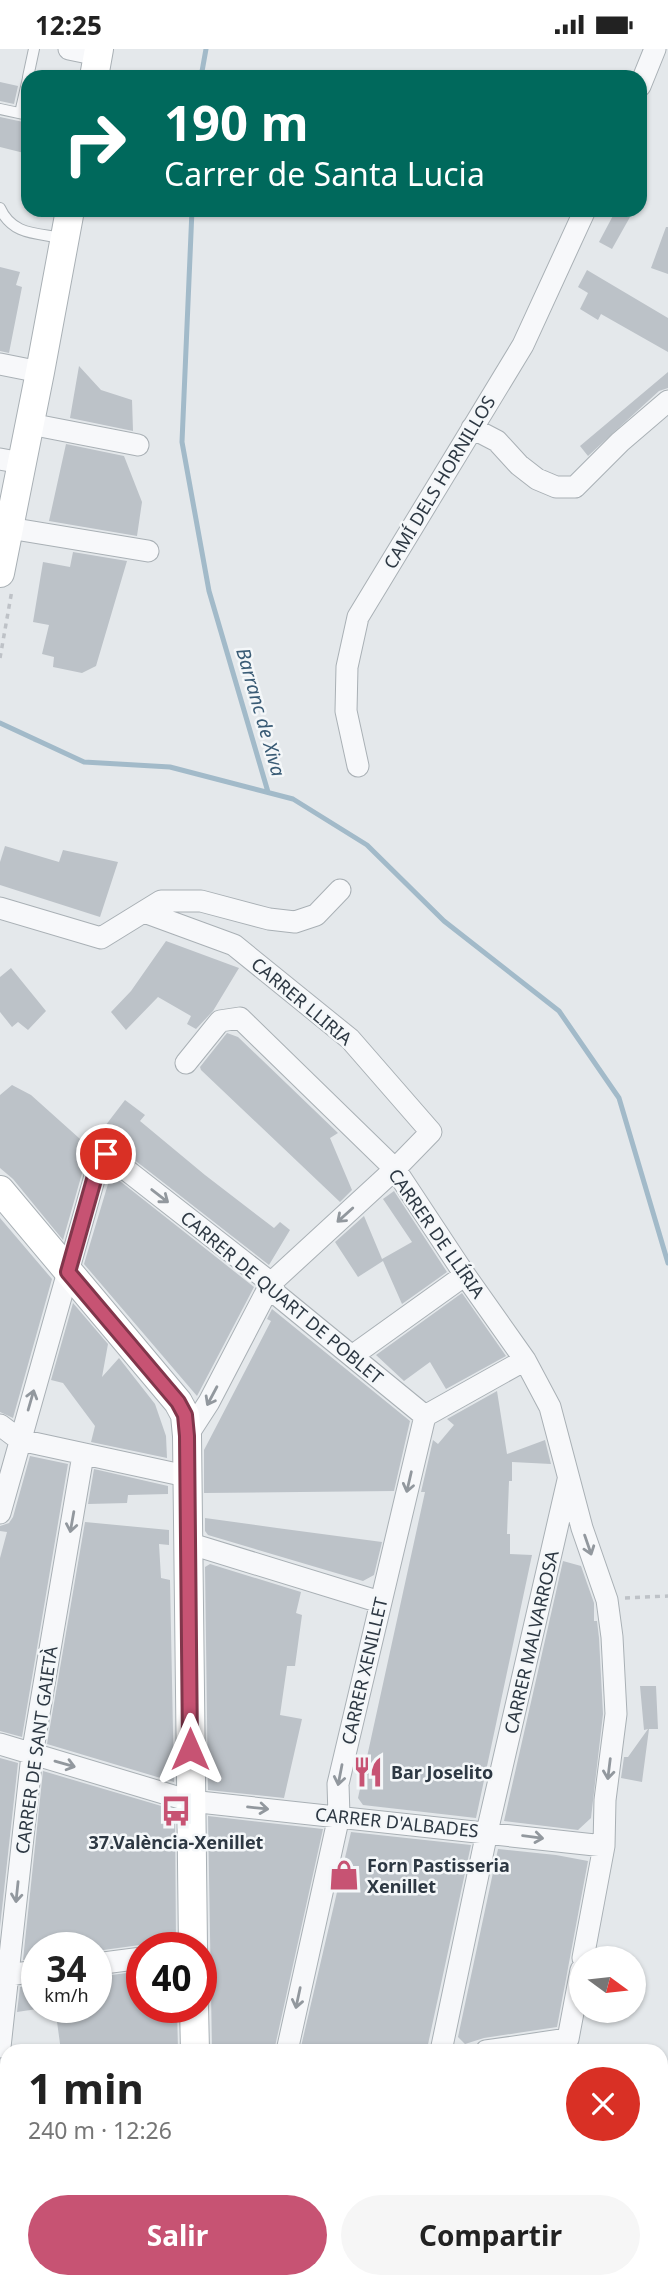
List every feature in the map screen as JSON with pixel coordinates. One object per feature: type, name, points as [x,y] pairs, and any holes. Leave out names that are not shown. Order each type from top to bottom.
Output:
[{"type":"street","points":[[69,49],[97,60]]},
{"type":"street","points":[[646,70],[655,49]]},
{"type":"street","points":[[0,573],[9,528],[11,461],[30,423],[68,217]]},
{"type":"street","name":"CAMÍ DELS HORNILLOS","points":[[358,766],[346,711],[347,667],[358,617],[523,345],[582,217]]},
{"type":"street","points":[[0,364],[40,373]]},
{"type":"street","points":[[472,428],[497,441],[519,465],[537,479],[556,487],[575,488],[620,442],[668,401]]},
{"type":"street","points":[[30,423],[138,445]]},
{"type":"street","points":[[9,528],[148,551]]},
{"type":"street","points":[[0,908],[101,938],[161,901],[201,901],[269,919],[295,922],[316,915],[340,890]]},
{"type":"street","name":"CARRER LLIRIA","points":[[144,912],[234,945],[350,1039],[431,1132],[395,1169]]},
{"type":"street","name":"CARRER DE LLÍRIA","points":[[186,1063],[220,1021],[240,1018],[395,1169],[525,1360],[550,1407],[582,1528],[607,1599],[612,1637],[616,1714],[605,1800],[604,1846],[585,1946]]},
{"type":"street","name":"CARRER DE QUART DE POBLET","points":[[68,1272],[95,1176],[106,1154],[271,1283],[276,1294],[425,1416]]},
{"type":"street","points":[[187,1436],[209,1402],[271,1283],[395,1169]]},
{"type":"street","points":[[0,1190],[178,1402],[185,1415],[193,1932]]},
{"type":"street","points":[[0,1513],[68,1272]]},
{"type":"street","points":[[352,1356],[465,1275]]},
{"type":"street","points":[[425,1416],[525,1360]]},
{"type":"street","name":"CARRER XENILLET","points":[[289,2044],[339,1816],[338,1784],[425,1416]]},
{"type":"street","points":[[0,1425],[20,1440],[186,1476]]},
{"type":"street","name":"CARRER DE SANT GAIETÀ","points":[[0,2044],[32,1755],[83,1455]]},
{"type":"street","name":"CARRER MALVARROSA","points":[[442,2044],[487,1832],[568,1480]]},
{"type":"street","points":[[188,1543],[380,1602]]},
{"type":"street","name":"CARRER D'ALBADES","points":[[0,1744],[190,1801],[604,1846]]},
{"type":"street","points":[[8,1975],[21,1973]]},
{"type":"street","points":[[194,2023],[195,2044]]},
{"type":"street","points":[[575,2044],[577,2023]]},
{"type":"lane","points":[[30,70],[34,49]]},
{"type":"lane","points":[[0,109],[21,113]]},
{"type":"lane","points":[[0,208],[5,218],[17,229],[64,238]]},
{"type":"path","points":[[633,1598],[668,1596]]},
{"type":"building","points":[[0,82],[18,86],[14,104],[0,101]]},
{"type":"building","points":[[0,117],[21,122],[21,152],[0,147]]},
{"type":"building","points":[[612,217],[630,217],[612,249],[599,242]]},
{"type":"building","points":[[668,227],[668,274],[651,268]]},
{"type":"building","points":[[0,267],[20,272],[16,285],[22,287],[9,353],[0,351]]},
{"type":"building","points":[[587,270],[668,318],[668,352],[601,314],[598,320],[580,309],[588,293],[578,287]]},
{"type":"building","points":[[79,366],[101,390],[132,400],[133,431],[70,418]]},
{"type":"building","points":[[668,372],[668,388],[659,391],[588,456],[580,446]]},
{"type":"building","points":[[66,444],[124,456],[142,502],[137,536],[49,521]]},
{"type":"building","points":[[73,552],[127,561],[96,666],[82,673],[53,667],[54,657],[42,654],[49,625],[33,622],[43,562],[70,567]]},
{"type":"building","points":[[5,846],[59,862],[63,850],[118,862],[100,917],[0,885],[0,862]]},
{"type":"building","points":[[166,941],[239,968],[213,1011],[196,1029],[187,1024],[191,1016],[158,997],[126,1030],[111,1012],[131,991]]},
{"type":"building","points":[[11,968],[46,1011],[28,1030],[18,1022],[12,1027],[0,1012],[0,977]]},
{"type":"building","points":[[227,1033],[238,1037],[338,1133],[330,1138],[352,1190],[340,1202],[201,1070],[200,1067]]},
{"type":"building","points":[[12,1085],[31,1095],[89,1147],[125,1100],[145,1115],[140,1121],[205,1175],[274,1228],[280,1222],[290,1230],[269,1265],[108,1141],[100,1142],[95,1147],[83,1170],[63,1240],[13,1179],[0,1168],[0,1095]]},
{"type":"building","points":[[111,1174],[254,1287],[197,1396],[84,1264]]},
{"type":"building","points":[[394,1191],[447,1272],[402,1304],[383,1261],[358,1277],[335,1242],[364,1216],[382,1259],[412,1242],[383,1199]]},
{"type":"building","points":[[0,1218],[52,1279],[13,1418],[0,1412]]},
{"type":"building","points":[[462,1293],[506,1356],[446,1389],[430,1362],[404,1381],[376,1355]]},
{"type":"building","points":[[73,1303],[108,1344],[102,1377],[119,1358],[155,1404],[166,1436],[167,1458],[91,1442],[95,1426],[63,1383],[51,1380]]},
{"type":"building","points":[[272,1309],[410,1421],[394,1491],[204,1493],[204,1450],[271,1321],[267,1319]]},
{"type":"building","points":[[497,1391],[507,1454],[545,1440],[551,1464],[512,1462],[507,1534],[510,1534],[510,1554],[532,1555],[476,1818],[363,1805],[358,1798],[425,1492],[421,1492],[433,1440],[438,1444],[454,1425],[447,1419]]},
{"type":"building","points":[[30,1456],[68,1464],[22,1737],[0,1731],[0,1558],[7,1532],[0,1531],[0,1526],[9,1523],[13,1517]]},
{"type":"building","points":[[94,1469],[168,1486],[168,1494],[128,1495],[127,1503],[88,1504]]},
{"type":"building","points":[[205,1518],[382,1542],[374,1575],[363,1581],[208,1535],[205,1531]]},
{"type":"building","points":[[85,1522],[169,1530],[169,1545],[159,1544],[161,1578],[170,1580],[174,1782],[47,1744]]},
{"type":"building","points":[[563,1561],[581,1566],[594,1603],[594,1621],[597,1621],[599,1638],[603,1714],[591,1818],[578,1830],[504,1821]]},
{"type":"building","points":[[210,1564],[301,1592],[296,1613],[302,1615],[295,1666],[287,1666],[280,1715],[302,1719],[284,1798],[208,1790],[205,1567]]},
{"type":"building","points":[[640,1686],[656,1686],[658,1729],[649,1729],[642,1782],[621,1778],[624,1757],[628,1757],[648,1729],[644,1730]]},
{"type":"building","points":[[0,1758],[18,1763],[0,1927]]},
{"type":"building","points":[[43,1771],[175,1810],[176,1932],[126,1932],[126,1947],[112,1949],[112,1932],[26,1932]]},
{"type":"building","points":[[208,1816],[323,1829],[276,2044],[212,2044],[212,2023],[217,2023],[217,1932],[210,1932]]},
{"type":"building","points":[[351,1832],[471,1845],[428,2044],[302,2044]]},
{"type":"building","points":[[498,1849],[588,1861],[572,1946],[569,1946],[569,1963],[557,2027],[484,2038],[465,2044],[458,2037]]},
{"type":"building","points":[[126,1973],[126,2023],[177,2023],[178,2044],[60,2044],[57,2023],[112,2023],[112,1975]]},
{"type":"building","points":[[20,1987],[21,2011],[17,2012]]},
{"type":"waterway","name":"Barranc de Xiva","points":[[202,70],[206,49]]},
{"type":"waterway","name":"Barranc de Xiva","points":[[192,217],[182,442],[209,591],[268,792]]},
{"type":"waterway","name":"Barranc de Xiva","points":[[0,723],[84,762],[170,767],[293,799],[367,845],[444,921],[559,1011],[619,1098],[668,1263]]},
{"type":"place","name":"Bar Joselito","points":[[368,1772]]},
{"type":"place","name":"37.València-Xenillet","points":[[176,1811]]},
{"type":"place","name":"Forn Pastisseria Xenillet","points":[[344,1875]]},
{"type":"route","points":[[106,1154],[95,1176],[68,1272],[178,1402],[185,1415],[190,1749]]}]
